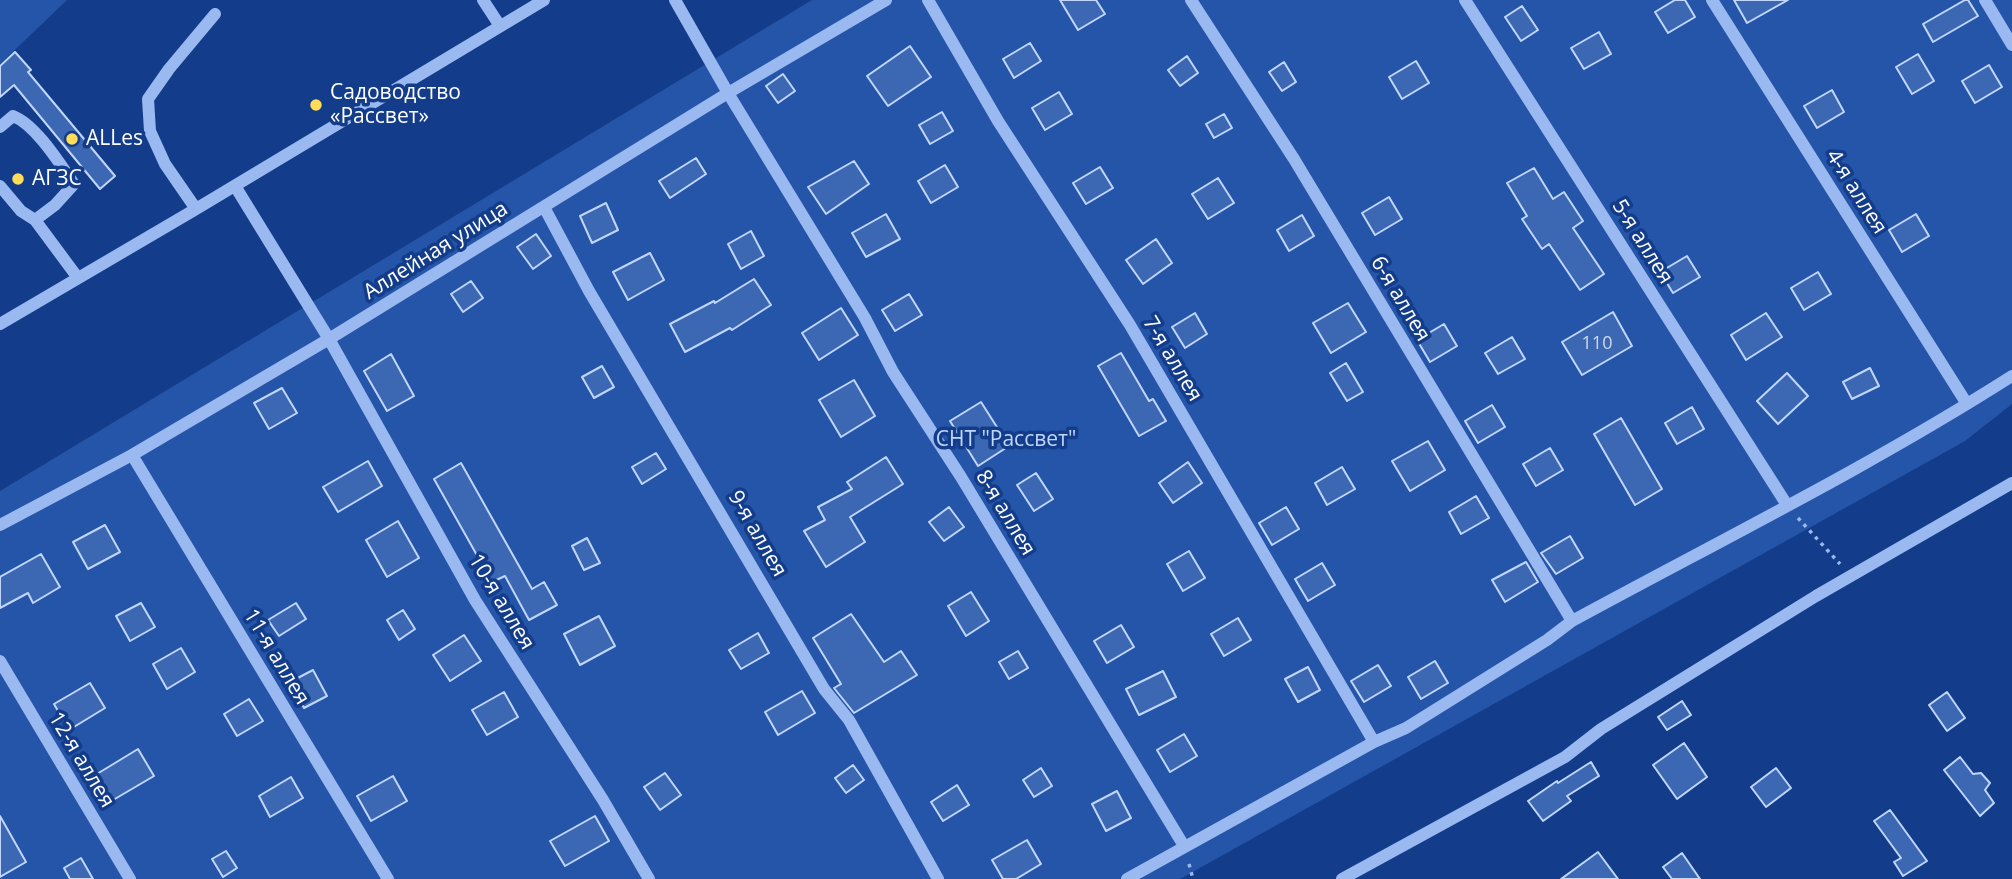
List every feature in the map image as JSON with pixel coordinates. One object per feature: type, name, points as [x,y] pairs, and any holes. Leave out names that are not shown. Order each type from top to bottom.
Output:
[{"type":"street","points":[[483,0],[500,26]]},
{"type":"street","points":[[0,324],[544,0]]},
{"type":"street","name":"8-я аллея","points":[[675,0],[728,93],[865,318],[893,372],[961,477],[1184,846]]},
{"type":"street","name":"Аллейная улица","points":[[0,525],[132,455],[329,339],[728,93],[886,0]]},
{"type":"street","name":"7-я аллея","points":[[928,0],[998,121],[1130,325],[1374,742]]},
{"type":"street","name":"6-я аллея","points":[[1192,0],[1293,159],[1572,621]]},
{"type":"street","name":"5-я аллея","points":[[1465,0],[1787,505]]},
{"type":"street","name":"4-я аллея","points":[[1712,0],[1967,404]]},
{"type":"street","points":[[1984,0],[2012,45]]},
{"type":"street","points":[[196,209],[165,163],[150,131],[148,99],[215,14]]},
{"type":"street","points":[[0,127],[13,116],[23,120],[74,184],[55,205],[35,220]]},
{"type":"street","points":[[0,186],[21,211],[35,220],[78,278]]},
{"type":"street","name":"10-я аллея","points":[[235,186],[329,339],[475,600],[603,800],[649,879]]},
{"type":"street","name":"9-я аллея","points":[[544,207],[589,291],[824,690],[849,720],[939,879]]},
{"type":"street","points":[[1127,879],[1374,742],[1406,728],[1547,640],[1572,621],[1787,505],[2012,376]]},
{"type":"street","name":"11-я аллея","points":[[132,455],[388,879]]},
{"type":"street","points":[[1342,879],[1565,757],[1601,729],[1851,576],[2012,484]]},
{"type":"street","name":"12-я аллея","points":[[0,661],[130,879]]},
{"type":"path","points":[[1787,505],[1851,576]]},
{"type":"green space","points":[[0,0],[67,0],[0,64]]},
{"type":"green space","name":"СНТ \"Рассвет\"","points":[[812,0],[2012,0],[2012,404],[1965,441],[1180,879],[0,879],[0,491]]},
{"type":"building","points":[[1060,0],[1096,0],[1105,14],[1078,30]]},
{"type":"building","points":[[1675,0],[1685,0],[1695,17],[1668,33],[1655,12]]},
{"type":"building","points":[[1734,0],[1788,0],[1747,23]]},
{"type":"building","points":[[1968,0],[1978,16],[1933,42],[1923,24]]},
{"type":"building","points":[[1522,6],[1538,30],[1521,41],[1505,17]]},
{"type":"building","points":[[1599,32],[1611,54],[1584,69],[1571,48]]},
{"type":"building","points":[[1030,43],[1041,61],[1014,78],[1003,59]]},
{"type":"building","points":[[910,46],[931,77],[888,106],[867,76]]},
{"type":"building","name":"ALLes","points":[[15,52],[31,70],[28,72],[115,176],[100,189],[14,85],[0,97],[0,66]]},
{"type":"building","points":[[1918,54],[1934,81],[1912,94],[1896,67]]},
{"type":"building","points":[[1187,56],[1198,73],[1180,86],[1168,70]]},
{"type":"building","points":[[1416,61],[1429,83],[1402,99],[1389,77]]},
{"type":"building","points":[[1284,62],[1296,82],[1282,91],[1269,72]]},
{"type":"building","points":[[1989,65],[2002,87],[1975,103],[1962,81]]},
{"type":"building","points":[[783,74],[795,91],[778,103],[766,86]]},
{"type":"building","points":[[1832,90],[1844,112],[1817,128],[1804,106]]},
{"type":"building","points":[[1059,92],[1072,114],[1045,130],[1032,108]]},
{"type":"building","points":[[942,112],[953,131],[930,144],[919,125]]},
{"type":"building","points":[[1224,114],[1232,128],[1214,138],[1206,124]]},
{"type":"building","points":[[696,158],[706,174],[670,198],[659,181]]},
{"type":"building","points":[[854,161],[869,184],[826,214],[808,187]]},
{"type":"building","points":[[945,165],[958,187],[931,203],[918,181]]},
{"type":"building","points":[[1100,167],[1113,188],[1086,204],[1073,183]]},
{"type":"building","points":[[1534,168],[1553,199],[1564,192],[1583,221],[1573,228],[1604,274],[1580,290],[1549,244],[1542,249],[1522,219],[1527,216],[1507,183]]},
{"type":"building","points":[[1218,178],[1234,203],[1208,219],[1192,194]]},
{"type":"building","points":[[1389,197],[1402,219],[1375,235],[1362,213]]},
{"type":"building","points":[[606,203],[618,230],[592,243],[580,216]]},
{"type":"building","points":[[886,214],[900,239],[866,257],[852,233]]},
{"type":"building","points":[[1916,214],[1929,236],[1902,252],[1889,230]]},
{"type":"building","points":[[1302,215],[1314,236],[1289,251],[1277,230]]},
{"type":"building","points":[[751,231],[764,256],[741,269],[728,244]]},
{"type":"building","points":[[536,234],[551,256],[533,269],[517,247]]},
{"type":"building","points":[[1156,239],[1172,263],[1143,284],[1126,260]]},
{"type":"building","points":[[650,253],[664,280],[628,300],[613,272]]},
{"type":"building","points":[[1687,256],[1700,277],[1673,293],[1660,272]]},
{"type":"building","points":[[1818,272],[1831,294],[1804,310],[1791,288]]},
{"type":"building","points":[[754,279],[771,305],[732,330],[730,328],[685,352],[670,324],[714,301],[715,303]]},
{"type":"building","points":[[471,281],[483,298],[463,312],[451,294]]},
{"type":"building","points":[[909,294],[922,315],[895,331],[882,310]]},
{"type":"building","points":[[1348,303],[1366,332],[1331,353],[1313,323]]},
{"type":"building","points":[[841,308],[858,335],[819,360],[802,333]]},
{"type":"building","points":[[1613,312],[1632,346],[1582,375],[1562,342]]},
{"type":"building","points":[[1195,313],[1207,334],[1185,348],[1172,327]]},
{"type":"building","points":[[1766,313],[1782,337],[1746,360],[1731,335]]},
{"type":"building","points":[[1444,324],[1457,346],[1430,362],[1417,340]]},
{"type":"building","points":[[1512,337],[1525,359],[1498,374],[1485,353]]},
{"type":"building","points":[[1121,353],[1149,401],[1153,399],[1166,421],[1139,436],[1098,366]]},
{"type":"building","points":[[391,354],[414,396],[387,411],[364,371]]},
{"type":"building","points":[[1346,363],[1363,392],[1347,401],[1330,373]]},
{"type":"building","points":[[602,366],[614,387],[594,398],[582,377]]},
{"type":"building","points":[[1870,368],[1879,386],[1852,399],[1843,382]]},
{"type":"building","points":[[1787,373],[1808,396],[1778,424],[1757,401]]},
{"type":"building","points":[[854,380],[875,416],[841,437],[819,400]]},
{"type":"building","points":[[282,388],[297,413],[269,429],[254,403]]},
{"type":"building","points":[[981,402],[1009,446],[978,466],[950,421]]},
{"type":"building","points":[[1492,405],[1505,427],[1478,443],[1465,421]]},
{"type":"building","points":[[1692,407],[1704,429],[1677,444],[1665,423]]},
{"type":"building","points":[[1621,418],[1662,489],[1635,505],[1594,434]]},
{"type":"building","points":[[1428,441],[1445,470],[1410,491],[1392,461]]},
{"type":"building","points":[[1550,448],[1563,470],[1536,486],[1523,464]]},
{"type":"building","points":[[656,453],[666,469],[642,484],[632,467]]},
{"type":"building","points":[[886,457],[903,484],[850,517],[865,542],[826,567],[804,531],[825,520],[818,507],[852,489],[847,482]]},
{"type":"building","points":[[368,461],[382,486],[338,512],[323,487]]},
{"type":"building","points":[[1188,462],[1202,483],[1173,503],[1159,483]]},
{"type":"building","points":[[461,463],[532,589],[544,582],[557,605],[529,620],[505,576],[492,582],[434,479]]},
{"type":"building","points":[[1342,467],[1355,489],[1327,505],[1315,483]]},
{"type":"building","points":[[1036,473],[1053,499],[1034,511],[1017,485]]},
{"type":"building","points":[[1476,496],[1489,518],[1461,534],[1449,512]]},
{"type":"building","points":[[949,507],[964,527],[944,541],[929,522]]},
{"type":"building","points":[[1286,507],[1299,529],[1272,545],[1259,523]]},
{"type":"building","points":[[398,521],[419,558],[387,577],[366,540]]},
{"type":"building","points":[[105,525],[120,552],[88,569],[73,542]]},
{"type":"building","points":[[1570,536],[1583,558],[1556,574],[1541,553]]},
{"type":"building","points":[[587,538],[600,563],[584,570],[572,546]]},
{"type":"building","points":[[1189,551],[1205,578],[1183,591],[1167,564]]},
{"type":"building","points":[[41,554],[60,587],[33,603],[28,593],[0,608],[0,577]]},
{"type":"building","points":[[1526,562],[1538,582],[1505,602],[1492,580]]},
{"type":"building","points":[[1322,563],[1335,585],[1308,601],[1295,579]]},
{"type":"building","points":[[971,592],[989,621],[966,636],[948,606]]},
{"type":"building","points":[[141,603],[155,627],[130,641],[116,616]]},
{"type":"building","points":[[296,603],[306,619],[279,636],[268,620]]},
{"type":"building","points":[[403,610],[415,629],[399,640],[387,620]]},
{"type":"building","points":[[851,614],[884,662],[901,651],[917,675],[854,713],[834,688],[841,684],[813,638]]},
{"type":"building","points":[[599,616],[615,646],[580,665],[564,634]]},
{"type":"building","points":[[1238,618],[1251,640],[1224,656],[1211,634]]},
{"type":"building","points":[[1121,625],[1134,647],[1107,663],[1094,641]]},
{"type":"building","points":[[758,633],[769,653],[741,669],[729,650]]},
{"type":"building","points":[[464,635],[481,661],[450,681],[433,655]]},
{"type":"building","points":[[181,648],[195,672],[167,689],[153,664]]},
{"type":"building","points":[[1018,651],[1028,668],[1009,679],[999,662]]},
{"type":"building","points":[[1435,661],[1448,683],[1421,699],[1408,677]]},
{"type":"building","points":[[1378,665],[1391,686],[1364,702],[1351,681]]},
{"type":"building","points":[[1308,667],[1320,690],[1298,702],[1285,679]]},
{"type":"building","points":[[313,670],[327,696],[304,708],[290,682]]},
{"type":"building","points":[[1163,671],[1176,697],[1139,715],[1126,689]]},
{"type":"building","points":[[90,683],[105,708],[69,730],[54,704]]},
{"type":"building","points":[[802,691],[815,713],[778,735],[765,712]]},
{"type":"building","points":[[504,692],[518,717],[487,735],[472,710]]},
{"type":"building","points":[[1947,692],[1965,718],[1947,731],[1929,705]]},
{"type":"building","points":[[249,699],[263,721],[237,736],[224,714]]},
{"type":"building","points":[[1682,701],[1691,715],[1667,730],[1658,717]]},
{"type":"building","points":[[1184,734],[1197,756],[1170,772],[1157,750]]},
{"type":"building","points":[[1684,743],[1707,777],[1677,799],[1653,765]]},
{"type":"building","points":[[138,749],[154,776],[108,803],[92,777]]},
{"type":"building","points":[[1960,757],[1973,774],[1981,773],[1990,783],[1985,790],[1994,803],[1980,816],[1944,770]]},
{"type":"building","points":[[1591,762],[1599,776],[1567,796],[1571,801],[1543,821],[1528,801]]},
{"type":"building","points":[[853,765],[864,780],[846,793],[835,778]]},
{"type":"building","points":[[1041,768],[1052,786],[1034,797],[1023,780]]},
{"type":"building","points":[[1776,768],[1791,788],[1766,807],[1751,787]]},
{"type":"building","points":[[665,773],[681,795],[660,810],[644,787]]},
{"type":"building","points":[[393,776],[407,801],[371,821],[357,796]]},
{"type":"building","points":[[291,777],[303,798],[270,817],[259,796]]},
{"type":"building","points":[[957,785],[969,805],[943,821],[931,802]]},
{"type":"building","points":[[1117,791],[1131,818],[1106,831],[1092,804]]},
{"type":"building","points":[[1890,810],[1927,861],[1903,876],[1894,862],[1901,858],[1874,821]]},
{"type":"building","points":[[0,816],[26,862],[0,877]]},
{"type":"building","points":[[595,816],[609,841],[565,866],[550,841]]},
{"type":"building","points":[[1027,840],[1041,864],[1016,879],[1003,879],[992,860]]},
{"type":"building","points":[[226,851],[237,868],[223,877],[212,859]]},
{"type":"building","points":[[1598,852],[1618,879],[1561,879]]},
{"type":"building","points":[[1682,853],[1700,879],[1672,879],[1663,867]]},
{"type":"building","points":[[81,858],[93,879],[70,879],[64,868]]},
{"type":"place","name":"Садоводство «Рассвет»","points":[[316,105]]},
{"type":"place","name":"ALLes","points":[[72,139]]},
{"type":"place","name":"АГЗС","points":[[18,179]]}]
